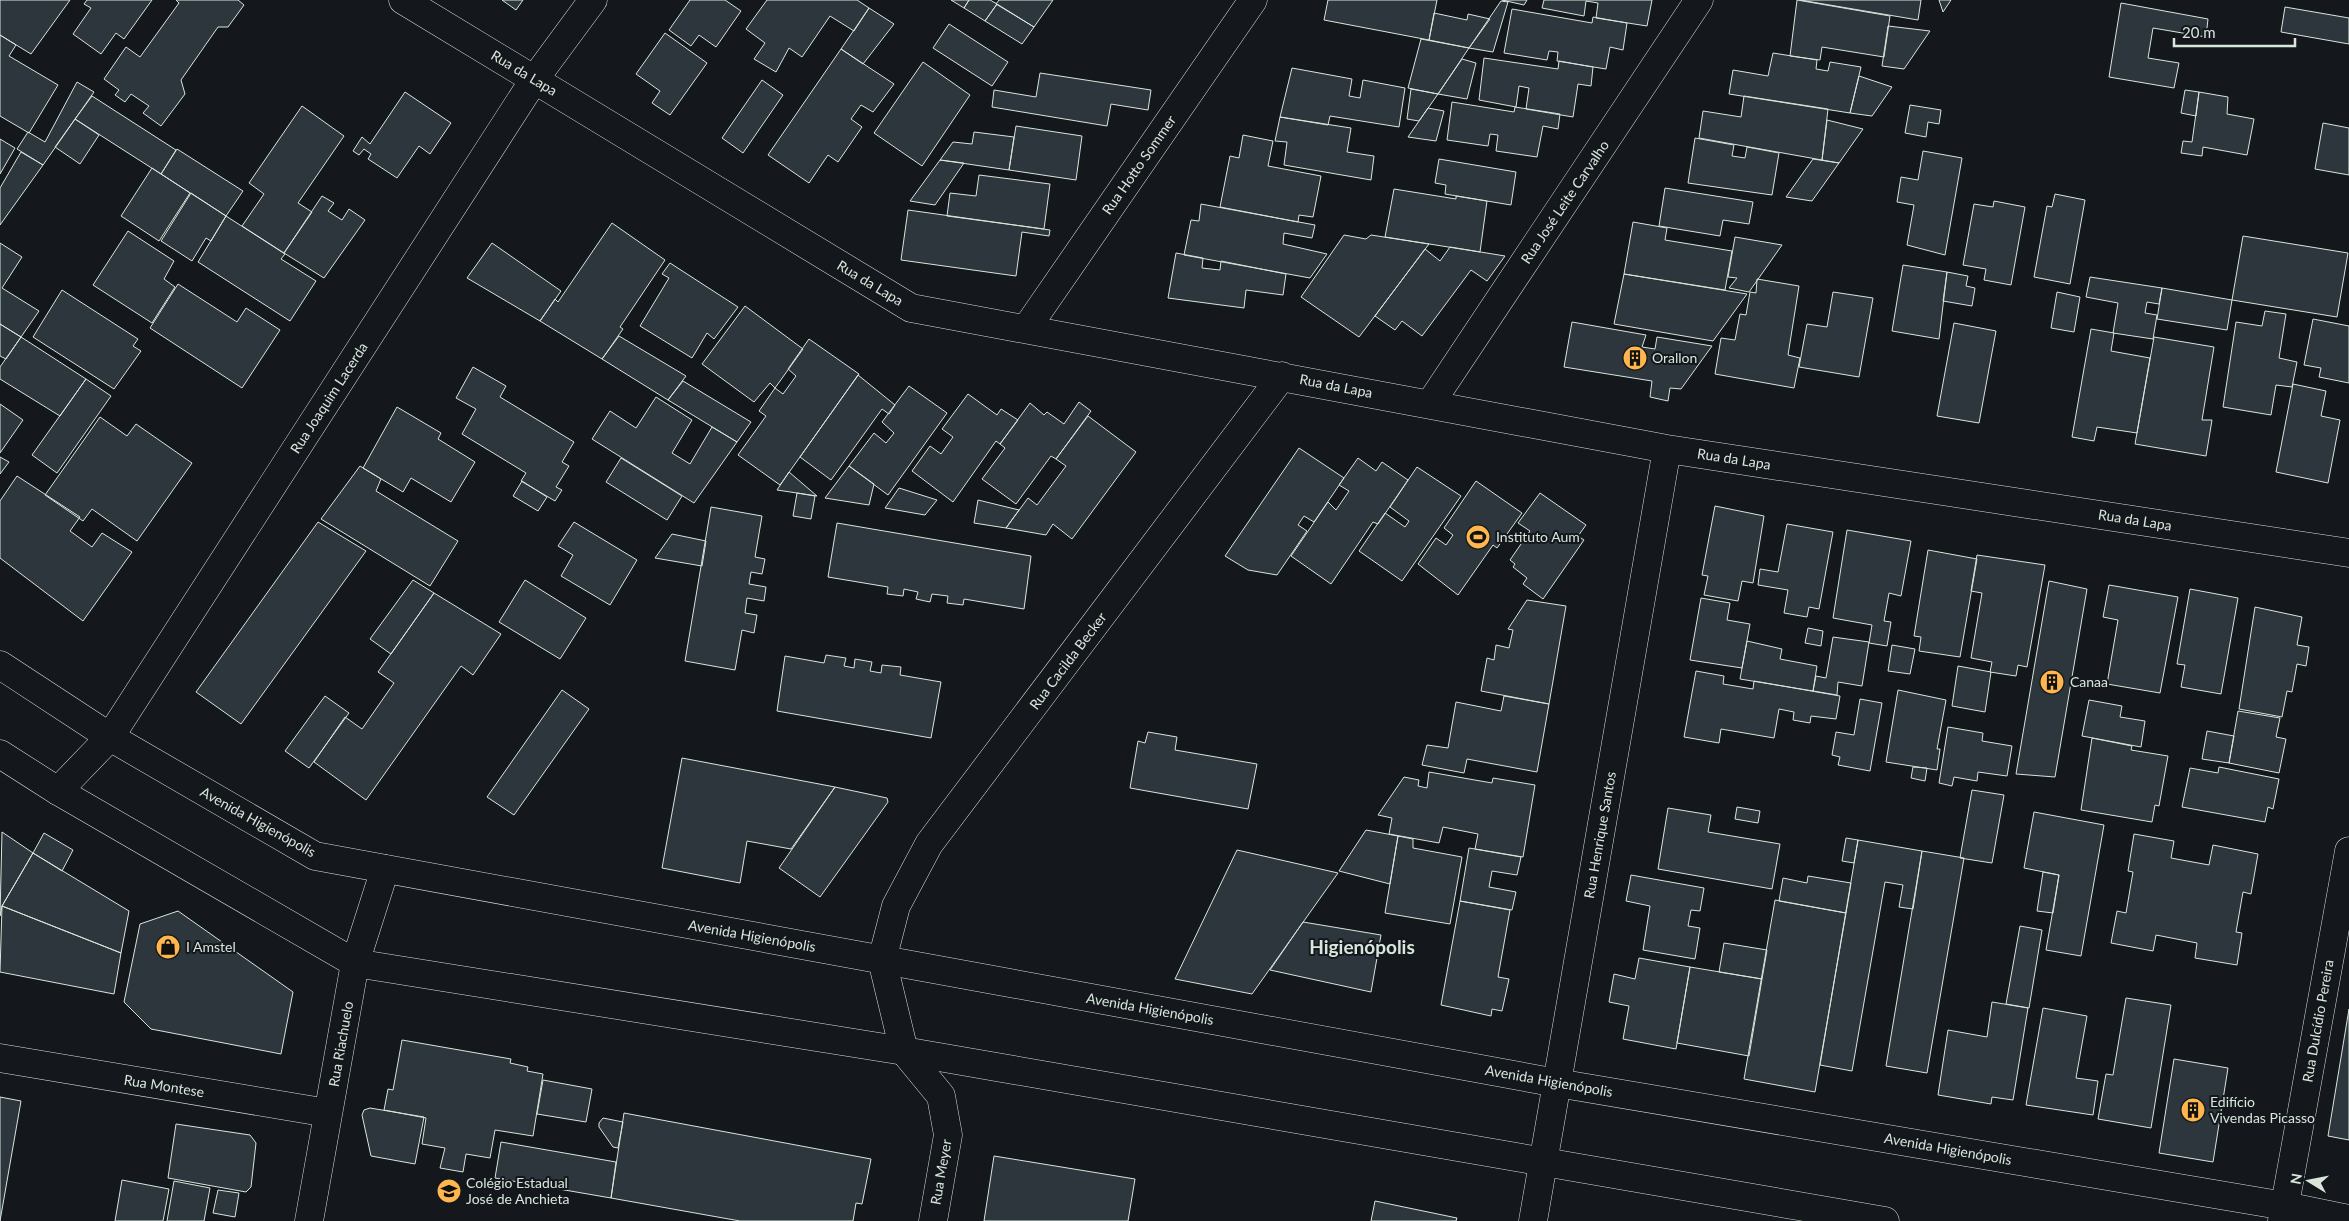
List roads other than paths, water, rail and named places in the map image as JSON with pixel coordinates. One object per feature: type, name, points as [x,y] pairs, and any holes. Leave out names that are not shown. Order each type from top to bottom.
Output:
[{"type":"street","name":"Rua da Lapa","points":[[403,0],[912,308],[1667,449],[2349,553]]},
{"type":"street","name":"Rua Joaquim Lacerda","points":[[58,791],[110,736],[534,80],[593,0]]},
{"type":"street","name":"Rua Hotto Sommer","points":[[1026,329],[1253,0]]},
{"type":"street","name":"Rua José Leite Carvalho","points":[[1430,404],[1699,0]]},
{"type":"street","name":"Rua Cacilda Becker","points":[[882,960],[896,906],[929,844],[1282,376]]},
{"type":"street","name":"Rua Henrique Santos","points":[[1532,1221],[1667,449]]},
{"type":"street","name":"Avenida Higienópolis","points":[[0,665],[110,736],[316,856],[1557,1083],[2284,1213],[2349,1219]]},
{"type":"street","points":[[0,754],[58,791],[355,963],[904,1051],[1885,1221]]},
{"type":"street","name":"Rua Dulcídio Pereira","points":[[2284,1213],[2349,851]]},
{"type":"street","name":"Rua Riachuelo","points":[[309,1221],[355,963],[385,869]]},
{"type":"street","name":"Rua Meyer","points":[[882,960],[904,1051],[941,1096],[948,1135],[933,1221]]},
{"type":"street","name":"Rua Montese","points":[[0,1058],[328,1113]]},
{"type":"place","name":"Orallon","points":[[1635,358]]},
{"type":"place","name":"Instituto Aum","points":[[1478,537]]},
{"type":"place","name":"Canaa","points":[[2052,682]]},
{"type":"place","name":"I Amstel","points":[[168,947]]},
{"type":"place","name":"Edifício Vivendas Picasso","points":[[2193,1110]]},
{"type":"place","name":"Colégio Estadual José de Anchieta","points":[[449,1191]]},
{"type":"district","name":"Higienópolis","points":[[1362,947]]}]
